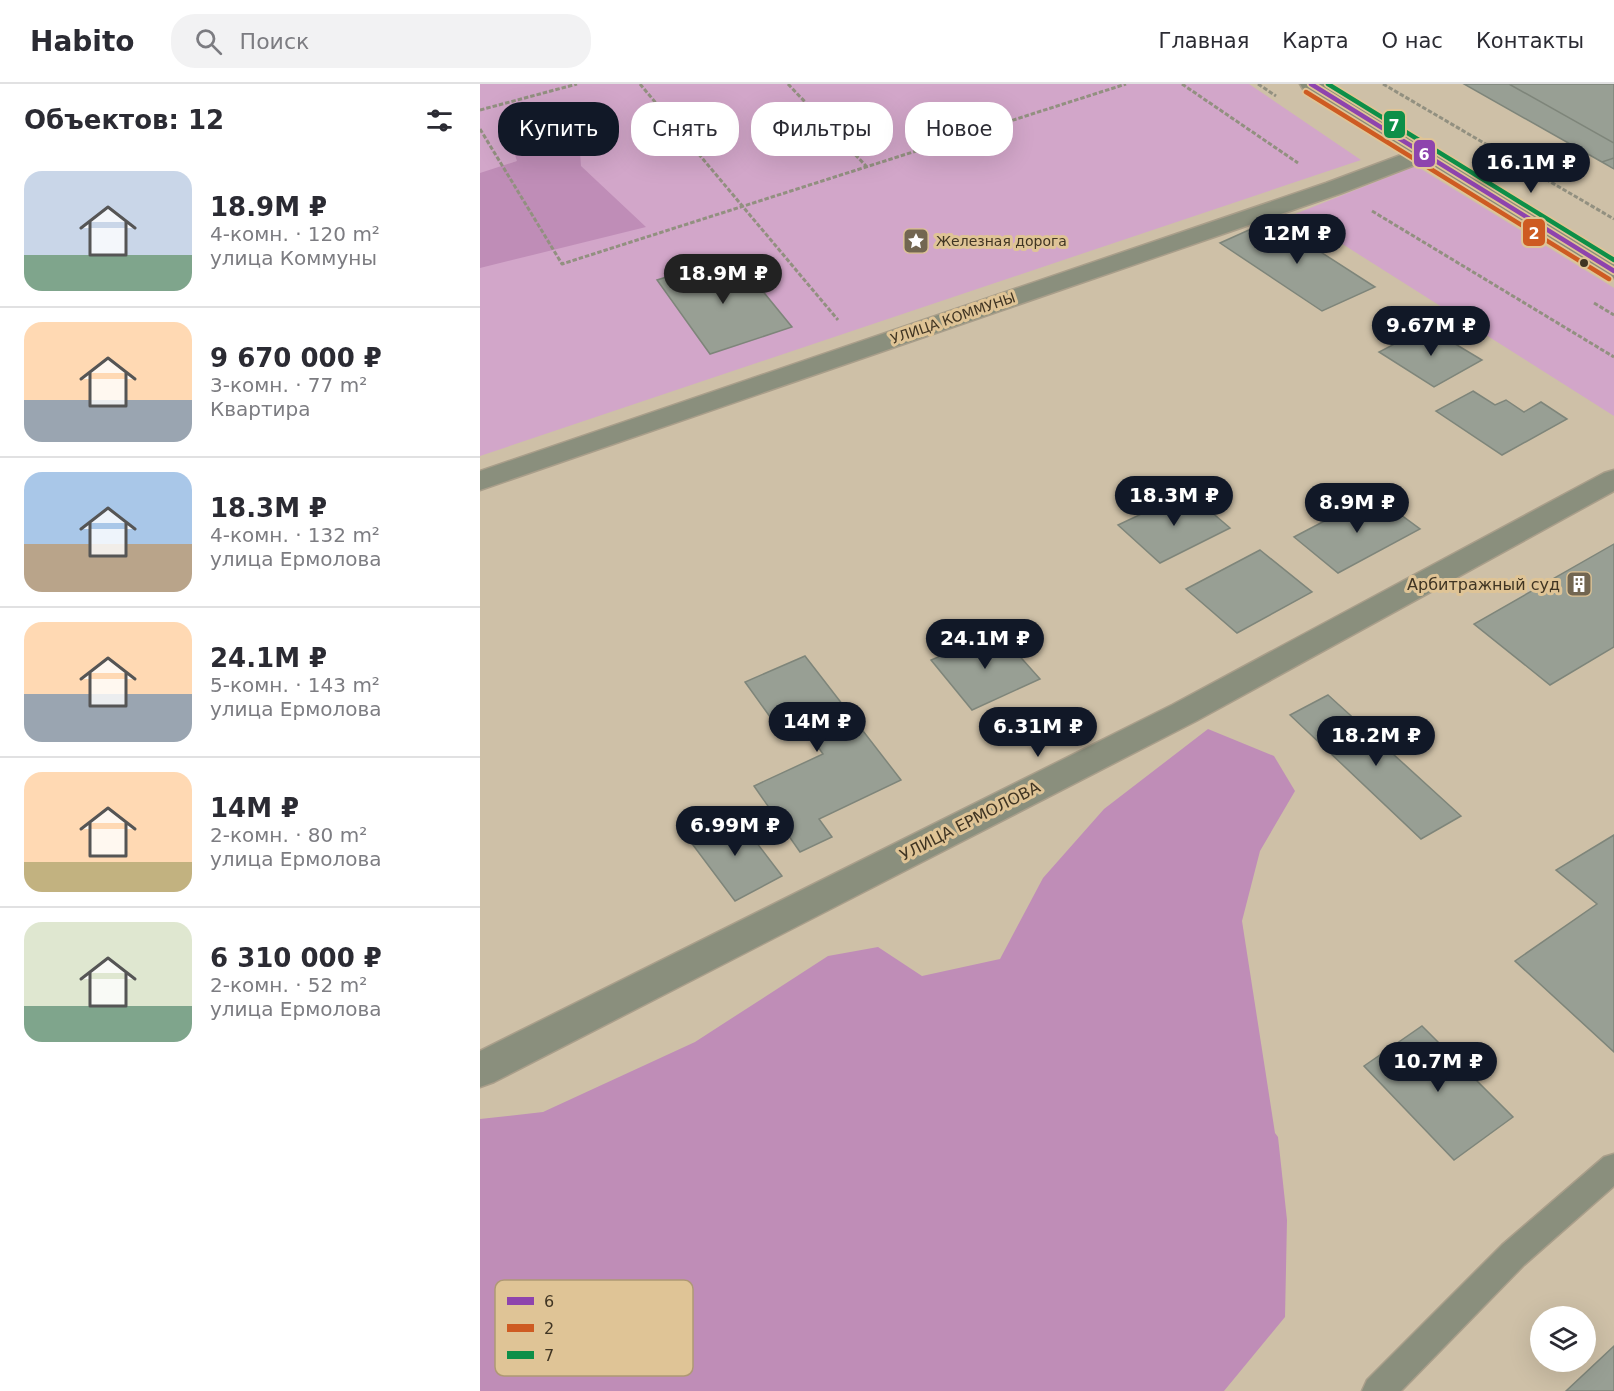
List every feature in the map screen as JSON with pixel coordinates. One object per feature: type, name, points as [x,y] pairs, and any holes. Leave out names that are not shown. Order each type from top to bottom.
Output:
[{"type":"main road","points":[[1311,84],[1614,271]]},
{"type":"street","name":"УЛИЦА КОММУНЫ","points":[[483,474],[863,349],[1334,188],[1425,153]]},
{"type":"street","name":"УЛИЦА ЕРМОЛОВА","points":[[480,1070],[1184,713],[1614,479]]},
{"type":"lane","points":[[1378,1391],[1513,1255],[1614,1167]]},
{"type":"path","points":[[480,110],[577,84]]},
{"type":"path","points":[[640,84],[863,349]]},
{"type":"path","points":[[788,84],[867,167]]},
{"type":"path","points":[[480,129],[562,264],[1126,84]]},
{"type":"path","points":[[1182,84],[1334,188],[1614,357]]},
{"type":"path","points":[[1383,84],[1614,219]]},
{"type":"shaded area","points":[[480,84],[1249,84],[1361,160],[480,456]]},
{"type":"shaded area","points":[[515,156],[580,156],[581,166],[646,227],[480,268],[480,173],[517,161]]},
{"type":"shaded area","points":[[1416,166],[1614,288],[1614,416],[1295,214]]},
{"type":"shaded area","points":[[1208,729],[1274,756],[1295,791],[1260,851],[1242,921],[1275,1133],[1278,1137],[1287,1220],[1285,1317],[1224,1391],[480,1391],[480,1119],[543,1112],[695,1042],[828,956],[878,947],[922,976],[1000,959],[1043,878],[1104,809]]},
{"type":"building","points":[[1464,84],[1509,84],[1614,143],[1614,158],[1602,162]]},
{"type":"building","points":[[1464,84],[1614,84],[1614,169],[1602,162]]},
{"type":"building","points":[[1271,220],[1375,287],[1322,311],[1220,243]]},
{"type":"building","points":[[734,256],[792,327],[710,354],[657,280]]},
{"type":"building","points":[[1427,327],[1482,360],[1434,387],[1379,352]]},
{"type":"building","points":[[1473,391],[1495,405],[1506,400],[1524,412],[1541,402],[1567,419],[1502,455],[1436,411]]},
{"type":"building","points":[[1188,492],[1230,528],[1160,563],[1118,525]]},
{"type":"building","points":[[1374,495],[1420,529],[1338,573],[1294,537]]},
{"type":"building","name":"Арбитражный суд","points":[[1614,544],[1614,647],[1550,685],[1474,624]]},
{"type":"building","points":[[1260,550],[1312,592],[1237,633],[1186,589]]},
{"type":"building","points":[[998,632],[1040,679],[972,710],[931,660]]},
{"type":"building","points":[[805,656],[901,780],[819,819],[832,837],[800,852],[754,786],[823,754],[806,730],[786,739],[745,682]]},
{"type":"building","points":[[1328,695],[1461,816],[1421,839],[1290,715]]},
{"type":"building","points":[[734,813],[782,876],[735,901],[687,837]]},
{"type":"building","points":[[1614,835],[1614,1052],[1515,961],[1597,904],[1556,870]]},
{"type":"building","points":[[1422,1026],[1513,1117],[1454,1160],[1364,1066]]},
{"type":"building","points":[[1614,1346],[1614,1391],[1566,1391],[1586,1372],[1596,1372],[1596,1363]]},
{"type":"transit line","name":"6","points":[[1311,84],[1614,271]]},
{"type":"transit line","name":"7","points":[[1328,84],[1614,260]]},
{"type":"transit line","name":"2","points":[[1306,92],[1609,279]]},
{"type":"place","name":"Железная дорога","points":[[916,241]]},
{"type":"place","name":"Арбитражный суд","points":[[1579,584]]}]
